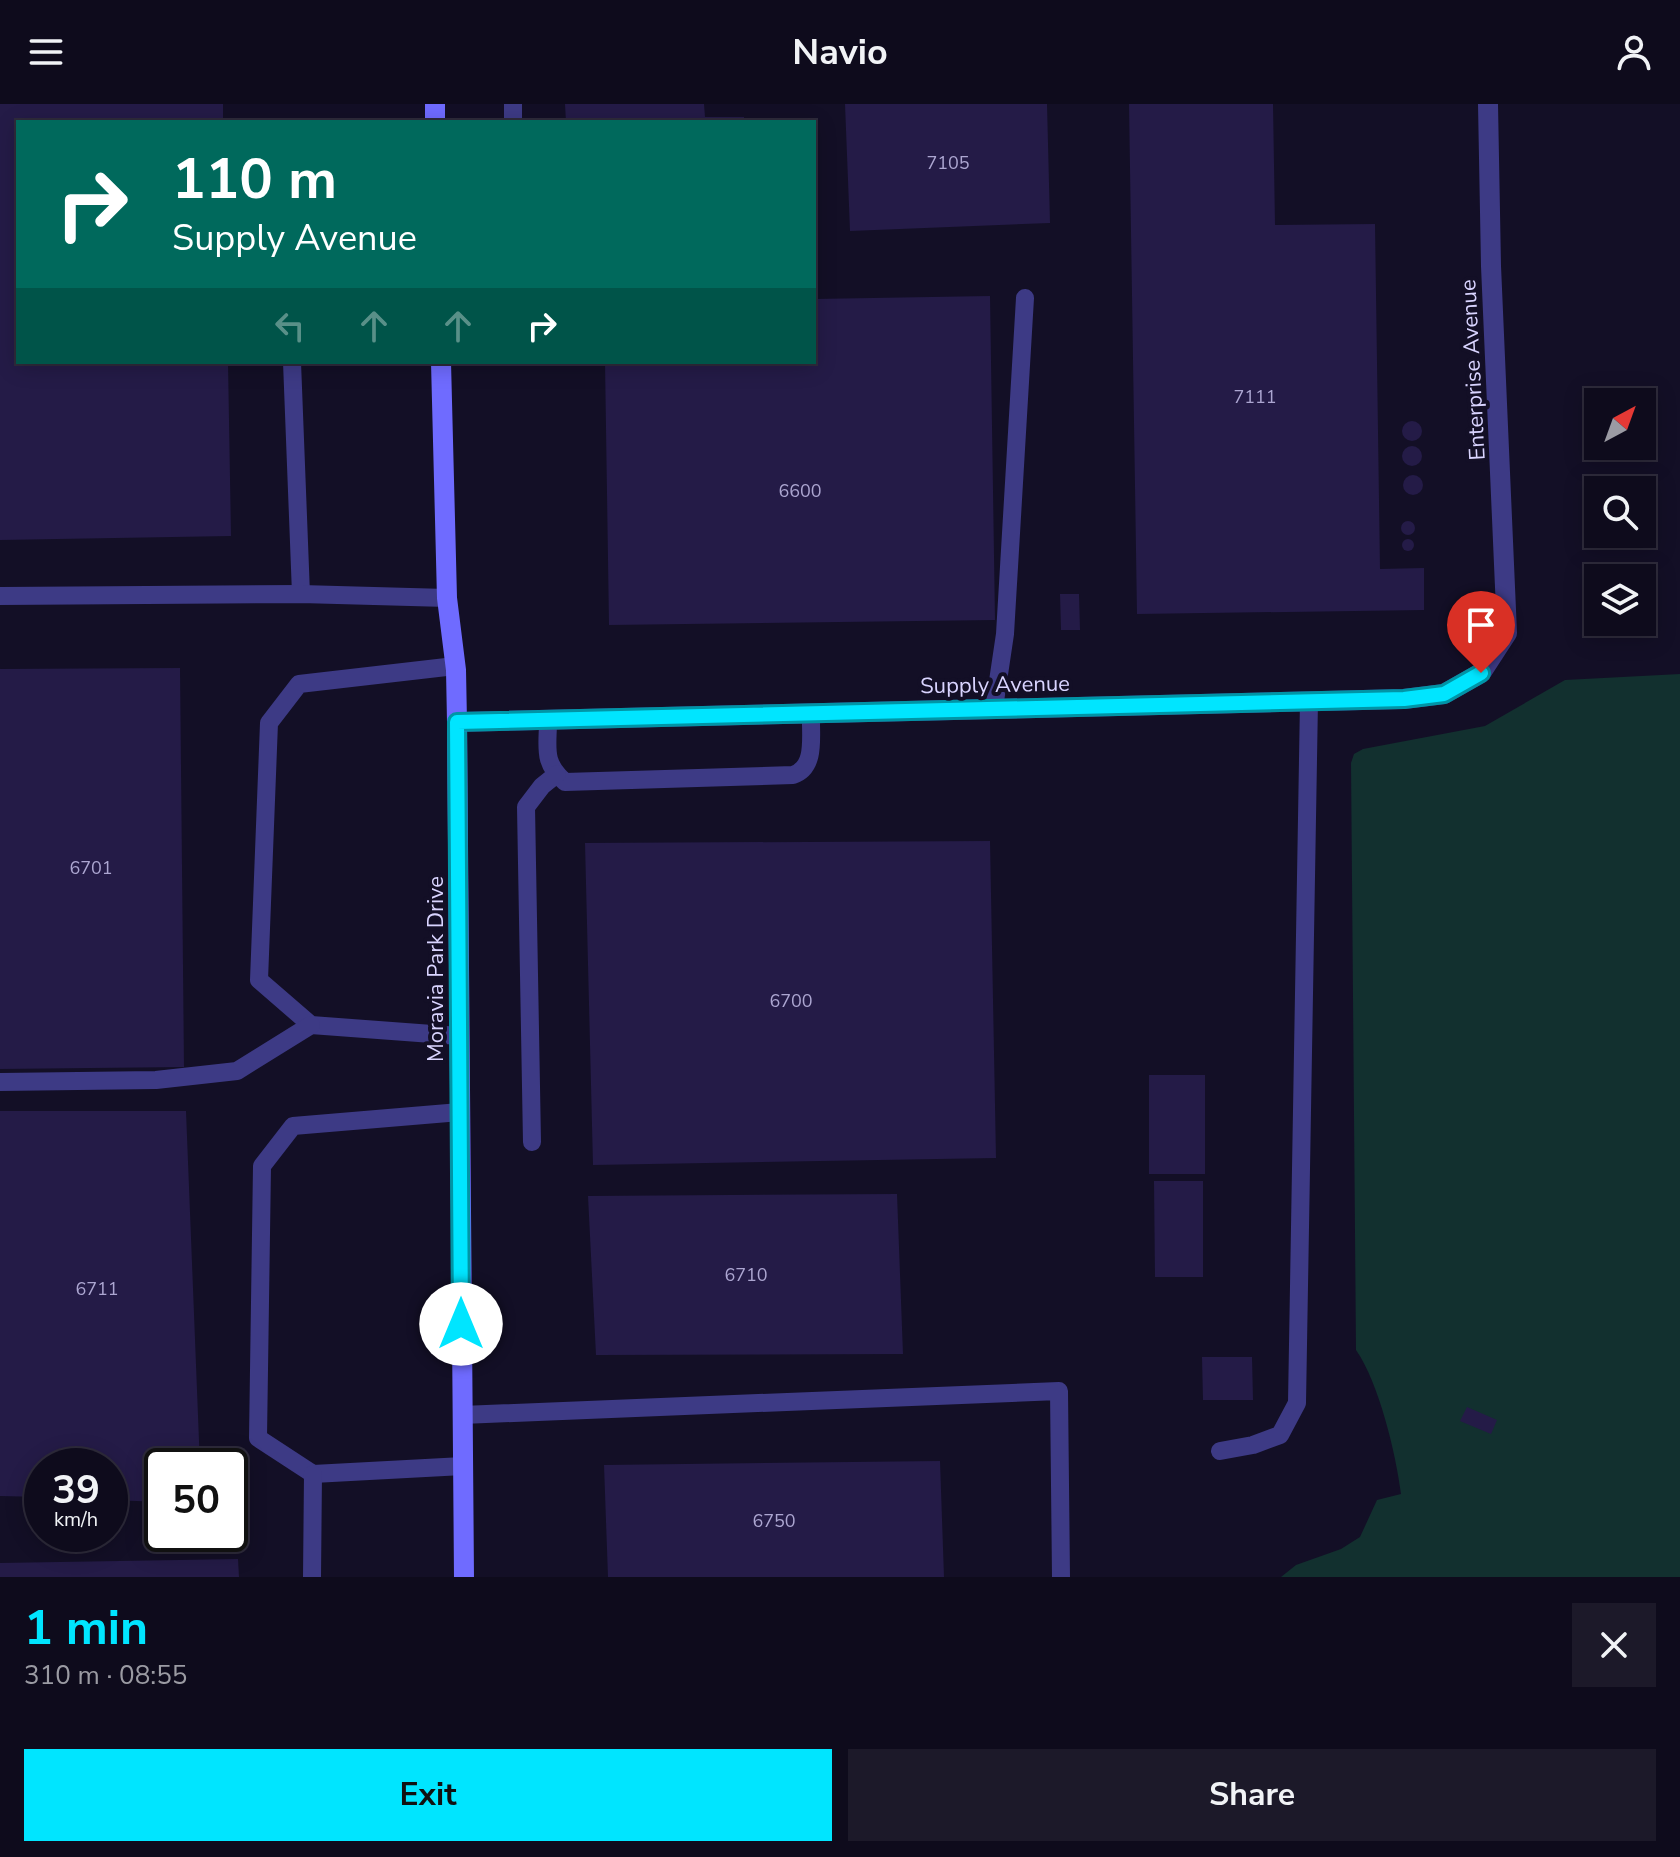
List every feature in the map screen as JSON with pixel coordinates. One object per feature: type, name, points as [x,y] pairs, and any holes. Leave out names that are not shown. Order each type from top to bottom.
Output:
[{"type":"main road","name":"Moravia Park Drive","points":[[441,364],[447,598],[455,666],[457,722],[464,1577]]},
{"type":"street","name":"Enterprise Avenue","points":[[1488,104],[1491,266],[1507,633]]},
{"type":"street","name":"Supply Avenue","points":[[457,722],[1404,699],[1444,694],[1481,673],[1507,633]]},
{"type":"lane","points":[[994,708],[1005,634],[1025,298]]},
{"type":"lane","points":[[292,364],[301,594]]},
{"type":"lane","points":[[0,596],[301,594],[447,598]]},
{"type":"lane","points":[[311,1025],[259,980],[269,723],[299,684],[455,666]]},
{"type":"lane","points":[[1220,1451],[1253,1445],[1280,1435],[1297,1403],[1309,701]]},
{"type":"lane","points":[[548,720],[549,762],[565,782],[793,775],[802,772],[809,763],[811,713]]},
{"type":"lane","points":[[532,1142],[526,807],[542,786],[557,774]]},
{"type":"lane","points":[[0,1082],[156,1080],[237,1071],[311,1025],[459,1036]]},
{"type":"lane","points":[[460,1112],[293,1126],[262,1166],[258,1438],[313,1474],[463,1466]]},
{"type":"lane","points":[[462,1415],[1059,1391],[1061,1577]]},
{"type":"lane","points":[[312,1577],[313,1474]]},
{"type":"green space","points":[[1680,674],[1680,1577],[1281,1577],[1296,1565],[1341,1549],[1360,1537],[1377,1500],[1401,1494],[1385,1419],[1372,1381],[1356,1350],[1351,763],[1354,754],[1363,749],[1485,726],[1565,680]]},
{"type":"building","points":[[0,104],[223,104],[223,120],[16,120],[16,364],[228,364],[231,536],[0,540]]},
{"type":"building","points":[[565,104],[704,104],[705,117],[744,117],[744,120],[566,120]]},
{"type":"building","points":[[845,104],[1047,104],[1050,223],[850,231]]},
{"type":"building","points":[[1129,104],[1273,104],[1275,225],[1375,224],[1380,569],[1424,568],[1424,610],[1137,614]]},
{"type":"building","points":[[990,296],[995,620],[609,625],[605,364],[816,364],[816,299]]},
{"type":"building","points":[[1408,421],[1416,421],[1422,431],[1416,441],[1408,441],[1402,435],[1402,427]]},
{"type":"building","points":[[1408,446],[1416,446],[1422,456],[1416,466],[1408,466],[1402,460],[1402,452]]},
{"type":"building","points":[[1409,475],[1417,475],[1423,485],[1417,495],[1409,495],[1403,489],[1403,481]]},
{"type":"building","points":[[1408,521],[1415,528],[1408,535],[1401,528]]},
{"type":"building","points":[[1403,540],[1413,540],[1413,550],[1403,550]]},
{"type":"building","points":[[1060,594],[1079,594],[1080,630],[1061,630]]},
{"type":"building","points":[[180,668],[184,1067],[0,1069],[0,669]]},
{"type":"building","points":[[990,841],[996,1158],[593,1165],[585,843]]},
{"type":"building","points":[[1149,1075],[1205,1075],[1205,1174],[1149,1174]]},
{"type":"building","points":[[0,1111],[186,1111],[199,1448],[144,1448],[144,1501],[128,1501],[128,1448],[24,1448],[24,1497],[0,1496]]},
{"type":"building","points":[[1154,1181],[1203,1181],[1203,1277],[1155,1277]]},
{"type":"building","points":[[897,1194],[903,1354],[596,1355],[588,1196]]},
{"type":"building","points":[[1202,1357],[1252,1357],[1253,1400],[1203,1400]]},
{"type":"building","points":[[1467,1407],[1497,1420],[1491,1434],[1460,1421]]},
{"type":"building","points":[[940,1461],[944,1577],[608,1577],[604,1465]]},
{"type":"building","points":[[238,1559],[239,1577],[0,1577],[0,1563]]},
{"type":"route","points":[[461,1324],[457,722],[1404,699],[1444,694],[1481,673]]}]
